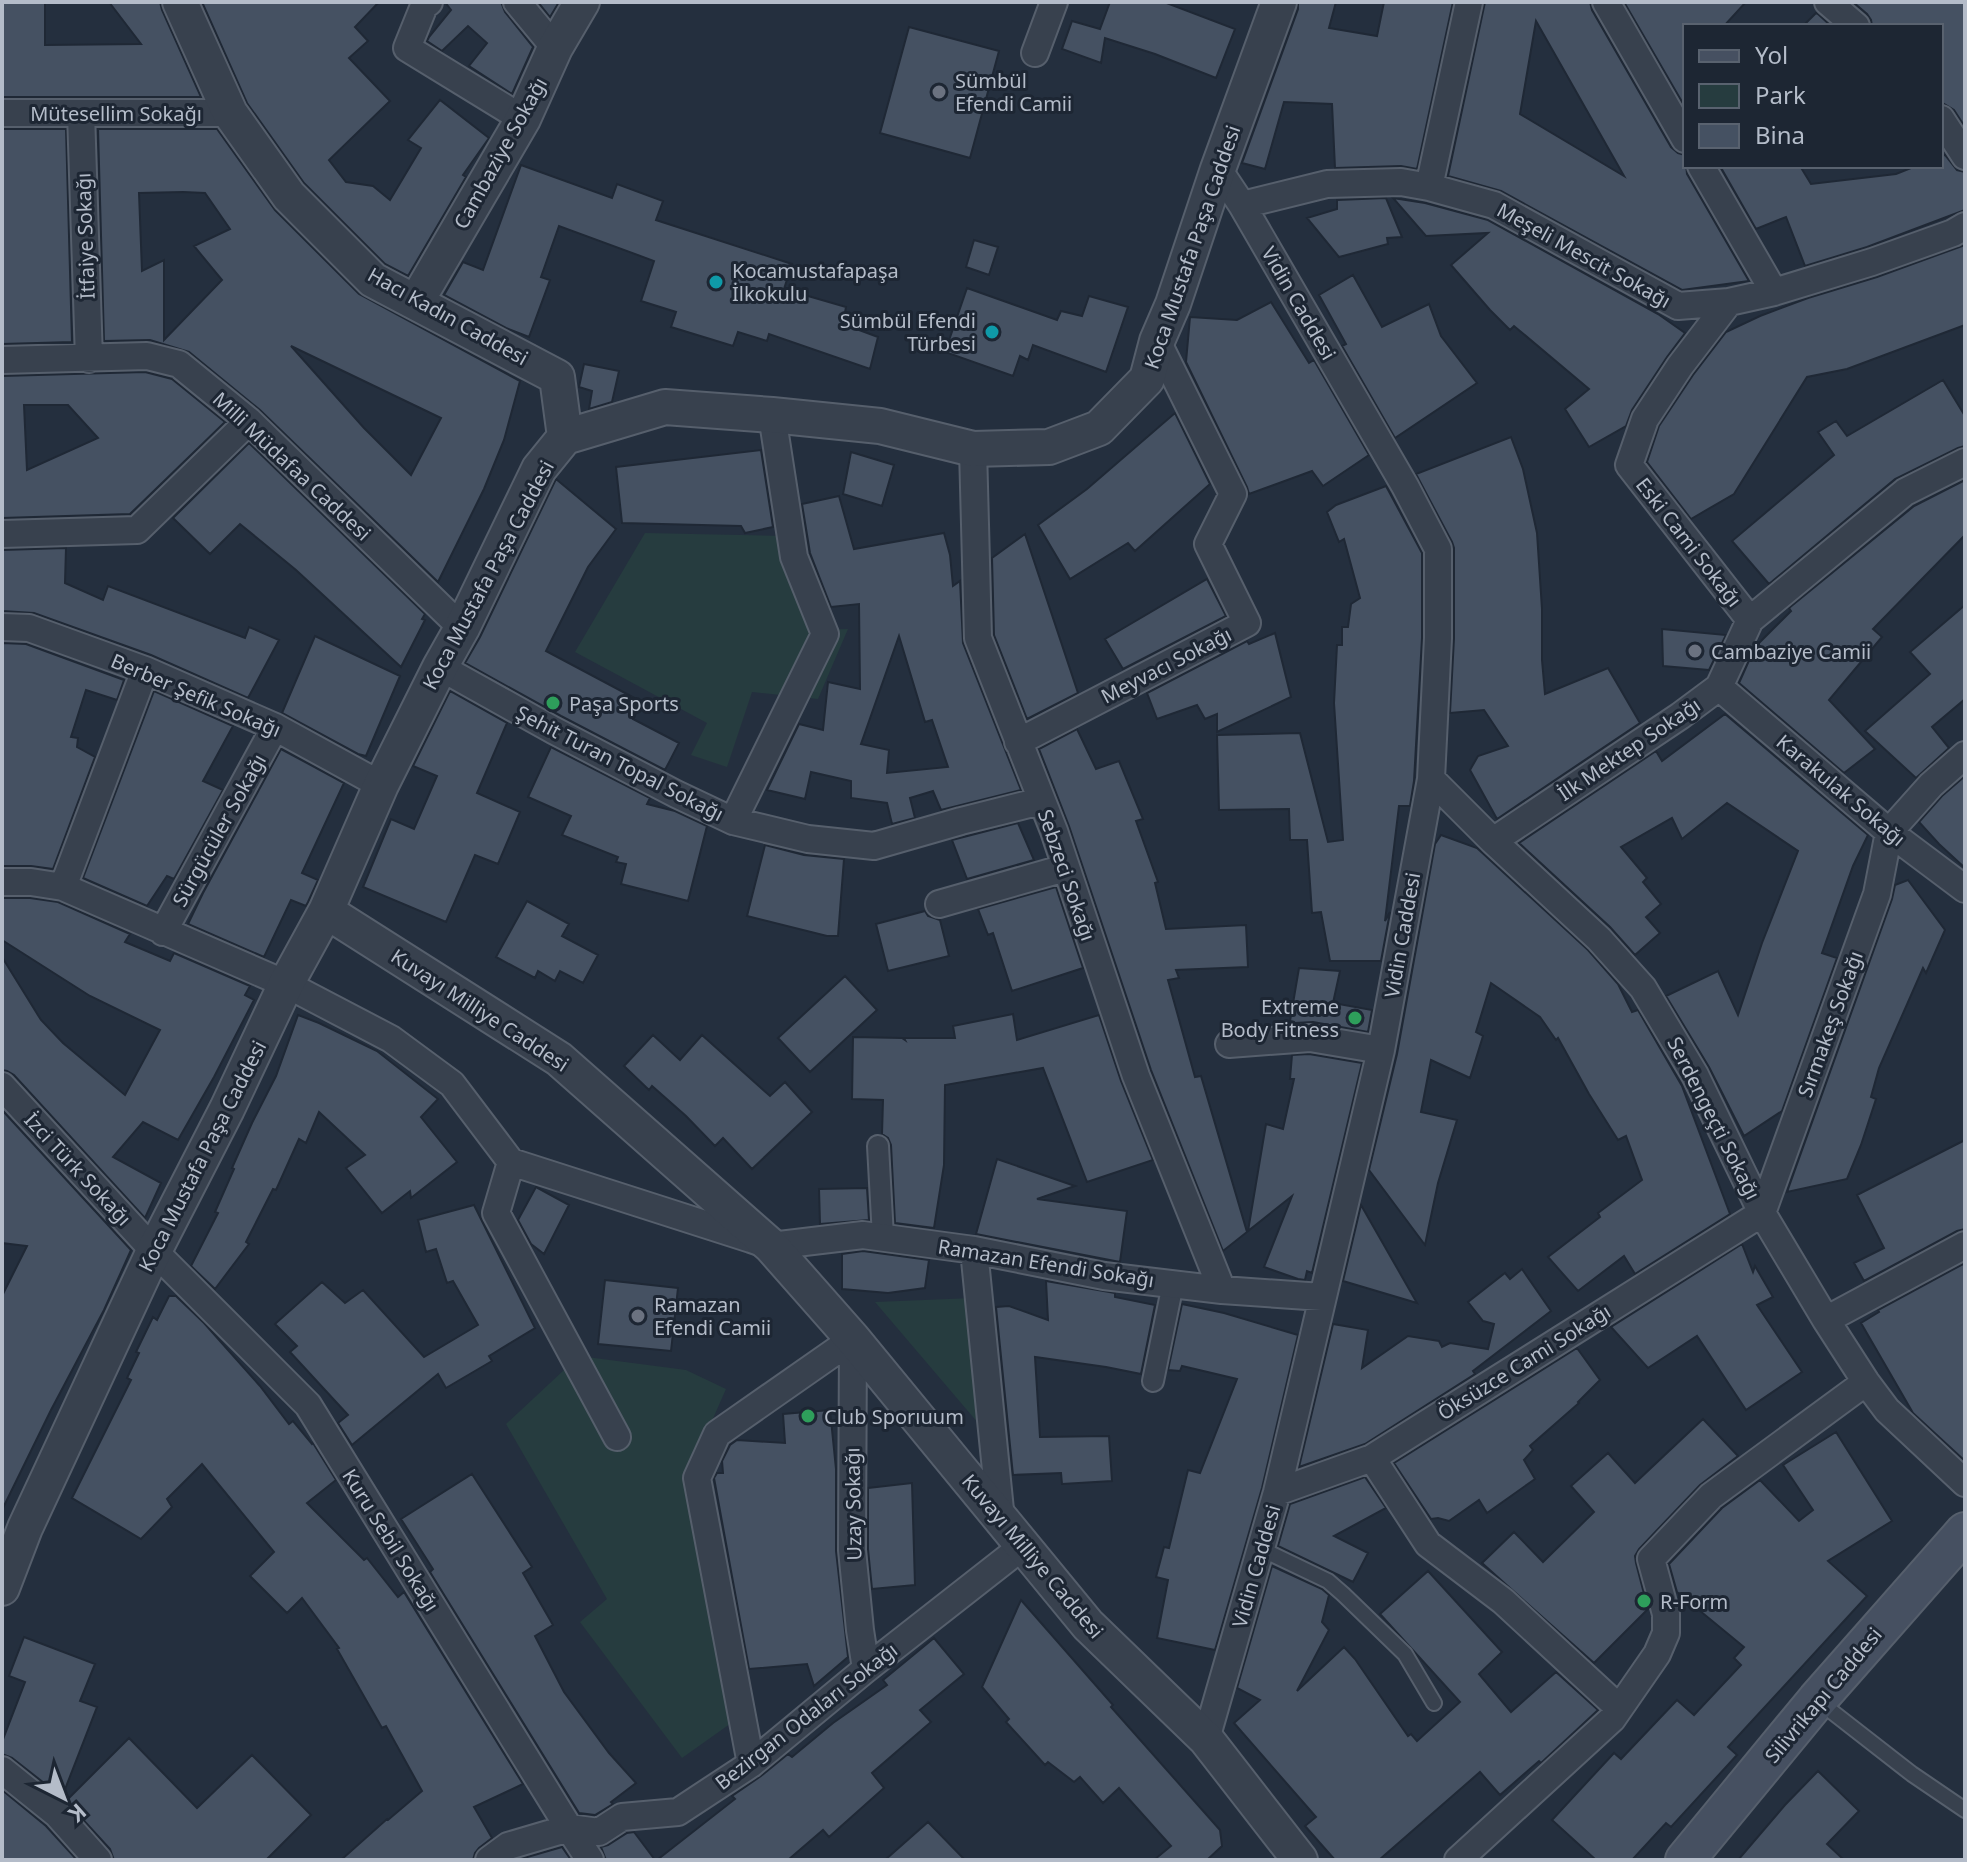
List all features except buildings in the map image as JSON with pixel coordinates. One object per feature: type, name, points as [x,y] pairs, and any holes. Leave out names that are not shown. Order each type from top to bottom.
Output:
[{"type":"main road","name":"Silivrikapı Caddesi","points":[[1685,1860],[1817,1700],[1965,1532]]},
{"type":"street","name":"Hacı Kadın Caddesi","points":[[180,2],[230,113],[289,196],[373,280],[557,377],[565,437]]},
{"type":"street","points":[[429,2],[424,6],[407,48],[523,119]]},
{"type":"street","points":[[517,2],[555,48]]},
{"type":"street","name":"Cambaziye Sokağı","points":[[416,302],[523,119],[555,48],[582,2]]},
{"type":"street","points":[[1035,53],[1054,2]]},
{"type":"street","name":"Koca Mustafa Paşa Caddesi","points":[[2,1588],[25,1528],[154,1251],[227,1109],[286,984],[326,911],[381,785],[539,469],[565,437],[665,407],[880,426],[973,449],[1049,447],[1099,428],[1147,379],[1157,341],[1173,304],[1279,2]]},
{"type":"street","points":[[1429,187],[1469,2]]},
{"type":"street","points":[[1606,2],[1683,136]]},
{"type":"street","points":[[1828,2],[1854,24]]},
{"type":"street","name":"Mütesellim Sokağı","points":[[2,113],[230,113]]},
{"type":"street","name":"İtfaiye Sokağı","points":[[81,113],[89,359]]},
{"type":"street","points":[[1943,122],[1965,156]]},
{"type":"street","points":[[1702,168],[1774,292]]},
{"type":"street","name":"Vidin Caddesi","points":[[1206,1739],[1277,1492],[1381,1050],[1431,779],[1438,638],[1438,549],[1405,486],[1218,169]]},
{"type":"street","name":"Meşeli Mescit Sokağı","points":[[1242,205],[1327,184],[1401,182],[1429,187],[1494,205],[1678,306],[1729,302],[1774,292],[1872,262],[1965,226]]},
{"type":"street","name":"Eski Cami Sokağı","points":[[1729,302],[1680,366],[1645,419],[1629,465],[1750,620]]},
{"type":"street","name":"Meyvacı Sokağı","points":[[1018,742],[1247,623],[1208,544],[1233,494],[1157,341]]},
{"type":"street","name":"Milli Müdafaa Caddesi","points":[[2,360],[147,356],[179,364],[249,421],[462,628]]},
{"type":"street","points":[[733,821],[825,634],[794,557],[772,415]]},
{"type":"street","points":[[2,534],[137,530],[249,421]]},
{"type":"street","name":"Sebzeci Sokağı","points":[[973,449],[978,638],[1054,831],[1136,1076],[1222,1290]]},
{"type":"street","name":"İlk Mektep Sokağı","points":[[1493,841],[1719,687],[1750,620],[1905,492],[1965,462]]},
{"type":"street","name":"Berber Şefik Sokağı","points":[[2,627],[29,628],[145,670],[275,727],[381,785]]},
{"type":"street","name":"Şehit Turan Topal Sokağı","points":[[440,667],[566,737],[733,821],[808,839],[874,846],[1041,801]]},
{"type":"street","points":[[63,887],[145,670]]},
{"type":"street","name":"Karakulak Sokağı","points":[[1719,687],[1889,832],[1965,889]]},
{"type":"street","name":"Sürgücüler Sokağı","points":[[163,932],[275,727]]},
{"type":"street","points":[[1889,832],[1931,785],[1965,755]]},
{"type":"street","name":"Serdengeçti Sokağı","points":[[1431,779],[1599,939],[1643,988],[1695,1075],[1762,1213],[1866,1382],[1887,1410],[1965,1483]]},
{"type":"street","name":"Sırmakeş Sokağı","points":[[1762,1213],[1877,894],[1889,832]]},
{"type":"street","points":[[939,904],[1065,868]]},
{"type":"street","points":[[2,882],[63,887],[286,984],[391,1039],[452,1084],[511,1162],[771,1246]]},
{"type":"street","name":"Kuvayı Milliye Caddesi","points":[[326,911],[559,1059],[771,1246],[853,1339],[1088,1625],[1206,1739],[1300,1860]]},
{"type":"street","points":[[1229,1044],[1310,1038],[1381,1050]]},
{"type":"street","name":"İzci Türk Sokağı","points":[[2,1086],[154,1251]]},
{"type":"street","points":[[878,1146],[883,1237]]},
{"type":"street","points":[[511,1162],[496,1213],[617,1437]]},
{"type":"street","name":"Öksüzce Cami Sokağı","points":[[1277,1492],[1372,1458],[1762,1213]]},
{"type":"street","name":"Ramazan Efendi Sokağı","points":[[771,1246],[863,1235],[974,1250],[1104,1276],[1222,1290],[1322,1297]]},
{"type":"street","points":[[1826,1320],[1965,1245]]},
{"type":"street","points":[[974,1250],[1012,1533]]},
{"type":"street","name":"Kuru Sebil Sokağı","points":[[154,1251],[308,1405],[590,1860]]},
{"type":"street","points":[[1153,1381],[1173,1284]]},
{"type":"street","points":[[751,1764],[697,1478],[717,1434],[853,1339]]},
{"type":"street","name":"Uzay Sokağı","points":[[853,1339],[852,1550],[866,1669]]},
{"type":"street","points":[[1458,1860],[1612,1719],[1657,1654],[1666,1633],[1666,1614],[1651,1559],[1711,1496],[1866,1382]]},
{"type":"street","points":[[1372,1458],[1428,1544],[1503,1601],[1619,1708]]},
{"type":"street","name":"Bezirgan Odaları Sokağı","points":[[489,1860],[508,1846],[569,1828],[599,1832],[622,1817],[678,1812],[751,1764],[866,1669],[1012,1533]]},
{"type":"street","points":[[2,1770],[57,1814],[98,1860]]},
{"type":"lane","points":[[1261,1549],[1328,1581],[1343,1594],[1405,1654],[1434,1703]]},
{"type":"lane","points":[[1817,1700],[1912,1774],[1965,1810]]},
{"type":"green space","points":[[645,533],[786,536],[815,630],[848,629],[818,699],[752,692],[727,767],[691,755],[707,723],[575,652]]},
{"type":"green space","points":[[973,1298],[990,1437],[875,1302]]},
{"type":"green space","points":[[579,1356],[686,1370],[726,1389],[689,1473],[737,1719],[682,1758],[580,1622],[607,1599],[506,1424]]},
{"type":"place","name":"Sümbül Efendi Camii","points":[[939,92]]},
{"type":"place","name":"Kocamustafapaşa İlkokulu","points":[[716,282]]},
{"type":"place","name":"Sümbül Efendi Türbesi","points":[[992,332]]},
{"type":"place","name":"Cambaziye Camii","points":[[1695,651]]},
{"type":"place","name":"Paşa Sports","points":[[553,703]]},
{"type":"place","name":"Extreme Body Fitness","points":[[1355,1018]]},
{"type":"place","name":"Ramazan Efendi Camii","points":[[638,1316]]},
{"type":"place","name":"Club Sporıuum","points":[[808,1416]]},
{"type":"place","name":"R-Form","points":[[1644,1601]]}]
